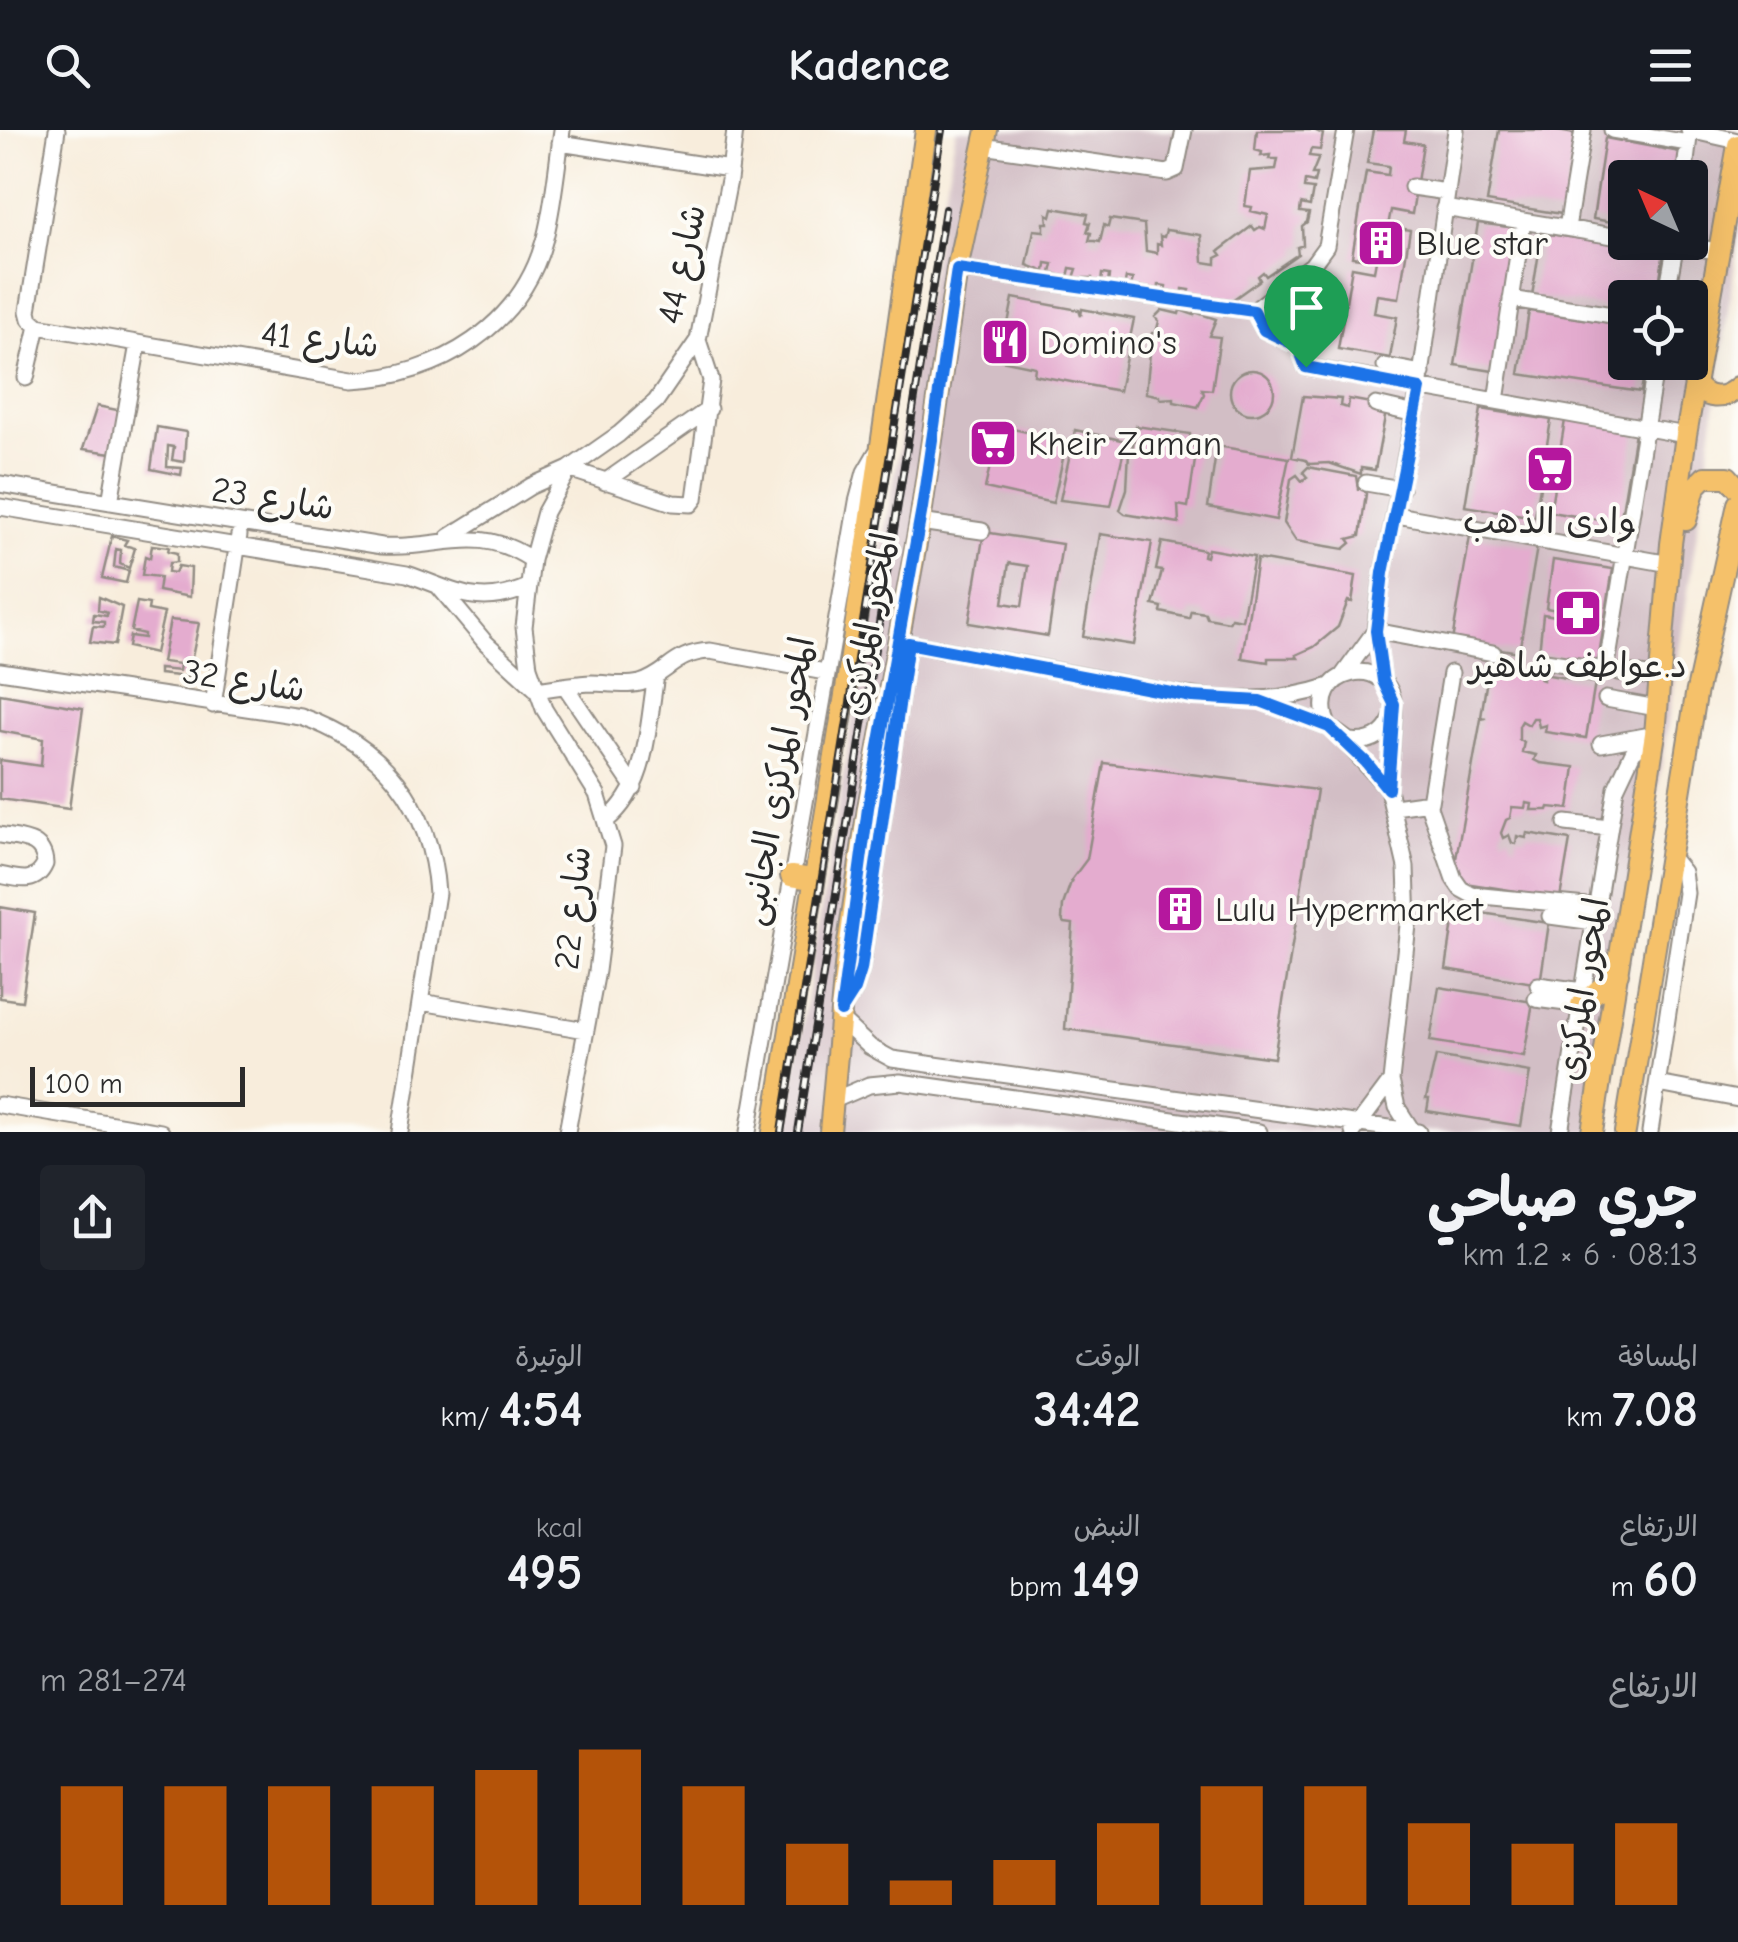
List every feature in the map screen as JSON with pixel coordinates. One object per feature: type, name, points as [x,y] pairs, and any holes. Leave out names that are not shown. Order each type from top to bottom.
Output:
[{"type":"main road","name":"المحور المركزى","points":[[773,1132],[848,677],[926,130]]},
{"type":"main road","name":"المحور المركزى","points":[[830,1132],[840,1015],[863,842],[903,642],[957,269],[985,138]]},
{"type":"main road","name":"المحور المركزى","points":[[1708,290],[1719,251],[1738,143]]},
{"type":"main road","name":"المحور المركزى","points":[[1592,1132],[1655,734],[1670,554],[1694,382]]},
{"type":"main road","points":[[1694,382],[1703,393],[1716,398],[1738,387]]},
{"type":"main road","points":[[1670,554],[1699,481],[1720,474],[1738,488]]},
{"type":"main road","name":"المحور المركزى","points":[[1626,1132],[1696,695],[1738,504]]},
{"type":"main road","points":[[791,876],[813,879]]},
{"type":"main road","points":[[1582,998],[1618,974]]},
{"type":"street","points":[[26,378],[38,326],[28,310],[57,130]]},
{"type":"street","name":"شارع 44","points":[[528,587],[545,512],[569,469],[619,434],[656,401],[698,340],[735,130]]},
{"type":"street","points":[[985,138],[1167,174],[1176,169],[1184,130]]},
{"type":"street","points":[[957,269],[1254,311],[1312,265],[1326,246],[1346,130]]},
{"type":"street","points":[[1415,1132],[1397,1106],[1391,1082],[1408,925],[1406,867],[1388,789],[1394,712],[1392,695],[1383,681],[1376,631],[1383,573],[1415,414],[1456,130]]},
{"type":"street","points":[[1567,228],[1583,130]]},
{"type":"street","points":[[1612,130],[1689,133],[1738,143]]},
{"type":"street","points":[[1686,160],[1689,133]]},
{"type":"street","points":[[561,136],[730,168]]},
{"type":"street","name":"شارع 41","points":[[38,326],[352,380],[384,379],[414,372],[444,359],[496,321],[518,296],[546,237],[561,136]]},
{"type":"street","points":[[1412,187],[1445,200],[1523,220],[1608,235]]},
{"type":"street","points":[[1496,401],[1523,220]]},
{"type":"street","points":[[1708,249],[1719,251]]},
{"type":"street","points":[[1511,299],[1608,313]]},
{"type":"street","points":[[1254,311],[1264,330],[1298,346],[1306,367],[1420,381],[1496,401],[1686,435]]},
{"type":"street","points":[[435,545],[530,486],[569,469],[683,506],[691,504],[695,499],[711,380],[698,340]]},
{"type":"street","points":[[110,502],[138,344]]},
{"type":"street","points":[[1385,366],[1420,381]]},
{"type":"street","points":[[1606,670],[1654,380]]},
{"type":"street","points":[[1376,405],[1415,414]]},
{"type":"street","points":[[606,482],[709,409]]},
{"type":"street","name":"المحور المركزى الجانبى","points":[[748,1132],[860,487],[881,446]]},
{"type":"street","points":[[1366,483],[1401,490]]},
{"type":"street","name":"شارع 23","points":[[0,484],[382,546],[435,545],[465,538],[496,541],[532,560]]},
{"type":"street","points":[[134,529],[138,506]]},
{"type":"street","name":"شارع 23","points":[[0,507],[407,574],[466,597],[499,597],[528,587]]},
{"type":"street","points":[[1396,515],[1625,556],[1670,554]]},
{"type":"street","points":[[920,522],[982,532]]},
{"type":"street","points":[[213,704],[240,523]]},
{"type":"street","points":[[437,584],[486,642],[537,690],[590,683],[627,686],[656,676],[680,657],[710,651],[825,672]]},
{"type":"street","name":"شارع 22","points":[[528,587],[526,647],[537,690],[596,794],[613,846],[567,1132]]},
{"type":"street","points":[[1376,631],[1493,652]]},
{"type":"street","points":[[1376,631],[1324,702],[1336,732],[1388,789]]},
{"type":"street","points":[[903,642],[1192,697],[1260,701],[1296,696],[1368,673],[1383,681]]},
{"type":"street","points":[[1545,661],[1660,678]]},
{"type":"street","name":"شارع 32","points":[[0,671],[300,716],[329,726],[356,742],[399,784],[428,835],[437,893],[400,1132]]},
{"type":"street","points":[[1428,804],[1451,674]]},
{"type":"street","points":[[607,820],[634,788],[656,676]]},
{"type":"street","points":[[565,686],[634,788]]},
{"type":"street","points":[[1606,699],[1658,708]]},
{"type":"street","points":[[1260,701],[1358,742],[1374,739],[1388,728],[1394,712]]},
{"type":"street","points":[[1601,744],[1655,734]]},
{"type":"street","points":[[1560,1132],[1608,828],[1624,770],[1634,752],[1655,734]]},
{"type":"street","points":[[1394,807],[1428,804]]},
{"type":"street","points":[[1428,804],[1461,889],[1472,895],[1596,914]]},
{"type":"street","points":[[1566,824],[1608,828]]},
{"type":"street","points":[[0,835],[41,847],[46,864],[42,872],[26,880],[0,874]]},
{"type":"street","points":[[1650,1132],[1686,893],[1684,872],[1669,855]]},
{"type":"street","points":[[1550,916],[1596,914]]},
{"type":"street","points":[[1537,992],[1582,998]]},
{"type":"street","points":[[421,1002],[586,1030]]},
{"type":"street","points":[[840,1015],[870,1047],[892,1058],[1356,1127],[1415,1132]]},
{"type":"street","points":[[1551,1060],[1572,1064]]},
{"type":"street","points":[[834,1100],[869,1085],[900,1082],[1259,1132]]},
{"type":"street","points":[[1356,1127],[1391,1082]]},
{"type":"street","points":[[1658,1084],[1738,1099]]},
{"type":"street","points":[[0,1105],[150,1131]]},
{"type":"shaded area","points":[[956,130],[1738,130],[1738,237],[1709,452],[1654,814],[1599,1132],[785,1132],[861,666]]},
{"type":"building","points":[[1257,130],[1314,130],[1323,134],[1320,150],[1311,149],[1309,156],[1319,157],[1312,174],[1316,174],[1314,183],[1305,181],[1304,188],[1313,189],[1310,206],[1301,204],[1300,212],[1309,213],[1302,226],[1303,245],[1297,247],[1298,254],[1266,276],[1263,272],[1258,276],[1260,280],[1228,303],[1187,299],[1190,290],[1183,289],[1182,298],[1165,295],[1166,286],[1159,285],[1158,294],[1140,287],[1139,291],[1130,288],[1133,279],[1126,278],[1124,288],[1108,284],[1109,275],[1102,274],[1101,283],[1092,278],[1074,278],[1077,269],[1070,268],[1068,277],[1051,273],[1053,264],[1046,263],[1045,272],[1027,265],[1034,230],[1044,231],[1047,214],[1051,216],[1053,208],[1088,214],[1089,241],[1100,242],[1104,225],[1108,227],[1110,219],[1144,224],[1146,251],[1157,253],[1160,236],[1164,237],[1166,230],[1201,235],[1203,262],[1216,264],[1216,258],[1222,255],[1219,251],[1252,226],[1255,230],[1265,229],[1268,215],[1245,206],[1250,171],[1276,169],[1278,159],[1261,156],[1262,152],[1255,150]]},
{"type":"building","name":"Blue star","points":[[1373,130],[1406,130],[1404,141],[1423,144],[1412,214],[1391,210],[1388,226],[1410,230],[1399,298],[1377,295],[1374,313],[1397,317],[1390,358],[1338,349],[1352,267],[1374,271],[1376,260],[1352,257],[1366,172],[1388,175],[1389,166],[1367,163]]},
{"type":"building","points":[[1499,130],[1575,134],[1562,214],[1487,202]]},
{"type":"building","points":[[1605,138],[1680,152],[1679,160],[1608,160],[1608,221],[1593,219]]},
{"type":"building","points":[[1478,223],[1517,228],[1493,371],[1455,365]]},
{"type":"building","points":[[1542,233],[1608,243],[1608,260],[1663,260],[1660,280],[1608,280],[1608,307],[1532,296]]},
{"type":"building","points":[[1013,298],[1079,310],[1081,316],[1082,309],[1134,319],[1119,391],[1034,375],[1035,367],[1001,360]]},
{"type":"building","points":[[1162,310],[1194,315],[1195,312],[1216,319],[1209,336],[1220,337],[1212,390],[1202,389],[1204,394],[1198,407],[1146,393],[1152,333],[1156,333],[1159,321],[1155,317]]},
{"type":"building","points":[[1529,311],[1608,323],[1608,380],[1643,380],[1641,392],[1519,374]]},
{"type":"building","points":[[1252,370],[1267,377],[1274,392],[1267,407],[1252,414],[1237,407],[1230,392],[1237,377]]},
{"type":"building","points":[[1303,396],[1341,399],[1340,406],[1348,408],[1349,399],[1387,406],[1375,470],[1361,468],[1361,474],[1329,463],[1309,464],[1292,457]]},
{"type":"building","points":[[97,406],[122,411],[112,453],[83,449]]},
{"type":"building","points":[[1481,409],[1551,420],[1535,517],[1465,506]]},
{"type":"building","points":[[1566,414],[1636,426],[1620,523],[1550,512]]},
{"type":"building","points":[[999,426],[1067,441],[1053,503],[985,488]]},
{"type":"building","points":[[1136,426],[1190,434],[1191,446],[1197,447],[1188,507],[1178,505],[1179,523],[1120,510]]},
{"type":"building","points":[[157,427],[186,432],[184,462],[172,460],[174,447],[168,446],[167,467],[182,468],[181,475],[151,469]]},
{"type":"building","points":[[1075,430],[1126,441],[1111,506],[1060,500]]},
{"type":"building","points":[[1217,446],[1289,458],[1276,520],[1208,507]]},
{"type":"building","points":[[1308,467],[1356,476],[1358,489],[1363,487],[1366,494],[1360,536],[1348,539],[1351,543],[1344,549],[1296,541],[1284,523],[1291,479],[1297,475],[1302,481],[1307,477],[1303,472]]},
{"type":"building","points":[[984,532],[1062,544],[1048,636],[969,623]],"holes":[[[1009,563],[1028,566],[1022,606],[1003,603]]]},
{"type":"building","points":[[1100,534],[1152,542],[1134,645],[1083,637]]},
{"type":"building","points":[[112,536],[127,540],[124,545],[135,548],[129,568],[120,564],[121,550],[116,549],[114,567],[129,571],[126,583],[102,578]]},
{"type":"building","points":[[1470,536],[1537,547],[1519,652],[1452,641]]},
{"type":"building","points":[[1162,542],[1204,550],[1206,557],[1208,549],[1254,557],[1242,620],[1231,618],[1229,622],[1191,611],[1189,618],[1161,612],[1162,607],[1153,605],[1162,571],[1156,570]]},
{"type":"building","points":[[152,545],[169,547],[168,551],[177,553],[177,562],[169,563],[168,572],[175,573],[178,566],[191,568],[190,597],[158,591],[160,577],[142,575],[145,556],[150,558]]},
{"type":"building","points":[[1257,559],[1356,576],[1352,602],[1348,601],[1338,627],[1314,647],[1296,655],[1298,658],[1268,658],[1268,662],[1242,658]]},
{"type":"building","points":[[1553,560],[1613,569],[1598,661],[1539,653],[1543,614],[1556,616],[1557,610],[1546,608]]},
{"type":"building","points":[[99,597],[122,607],[115,645],[90,642],[93,626],[104,627],[104,622],[93,621],[94,614],[108,613],[98,610]]},
{"type":"building","points":[[137,602],[149,604],[148,610],[164,613],[155,653],[128,647],[130,636],[144,638],[144,634],[131,631]]},
{"type":"building","points":[[170,620],[199,623],[188,677],[159,674],[159,669],[179,671],[180,664],[162,662]]},
{"type":"building","points":[[1489,666],[1541,674],[1543,680],[1543,674],[1595,683],[1586,738],[1545,732],[1546,725],[1539,727],[1537,718],[1529,725],[1522,721],[1519,726],[1519,740],[1524,742],[1522,752],[1536,755],[1534,760],[1540,763],[1575,767],[1569,809],[1531,810],[1532,804],[1526,803],[1525,808],[1512,807],[1501,833],[1503,838],[1509,835],[1516,844],[1517,836],[1526,838],[1527,833],[1570,840],[1560,898],[1452,881],[1481,719],[1486,718],[1481,717]]},
{"type":"building","points":[[0,694],[83,708],[69,809],[0,799],[0,760],[41,766],[43,739],[0,731]]},
{"type":"building","name":"Lulu Hypermarket","points":[[1104,763],[1317,790],[1274,1058],[1065,1029],[1073,924],[1062,919],[1063,905],[1072,879],[1087,859]]},
{"type":"building","points":[[0,907],[35,913],[22,1001],[0,998]]},
{"type":"building","points":[[1455,909],[1549,923],[1540,984],[1446,969]]},
{"type":"building","points":[[1439,987],[1533,1002],[1524,1056],[1430,1041]]},
{"type":"building","points":[[1436,1056],[1530,1072],[1521,1126],[1427,1111]]},
{"type":"railway","points":[[781,1132],[942,130]]},
{"type":"railway","points":[[798,1132],[945,209]]},
{"type":"place","name":"Blue star","points":[[1381,243]]},
{"type":"place","name":"Domino's","points":[[1005,342]]},
{"type":"place","name":"Kheir Zaman","points":[[993,443]]},
{"type":"place","name":"وادى الذهب","points":[[1550,469]]},
{"type":"place","name":"د.عواطف شاهير","points":[[1578,613]]},
{"type":"place","name":"Lulu Hypermarket","points":[[1180,909]]},
{"type":"route","points":[[957,269],[1254,311],[1264,330],[1298,346],[1306,367],[1420,389],[1383,573],[1376,631],[1383,681],[1394,704],[1388,789],[1329,727],[1260,701],[1192,697],[908,643],[861,970],[841,1011],[868,808],[922,508],[957,269]]}]
